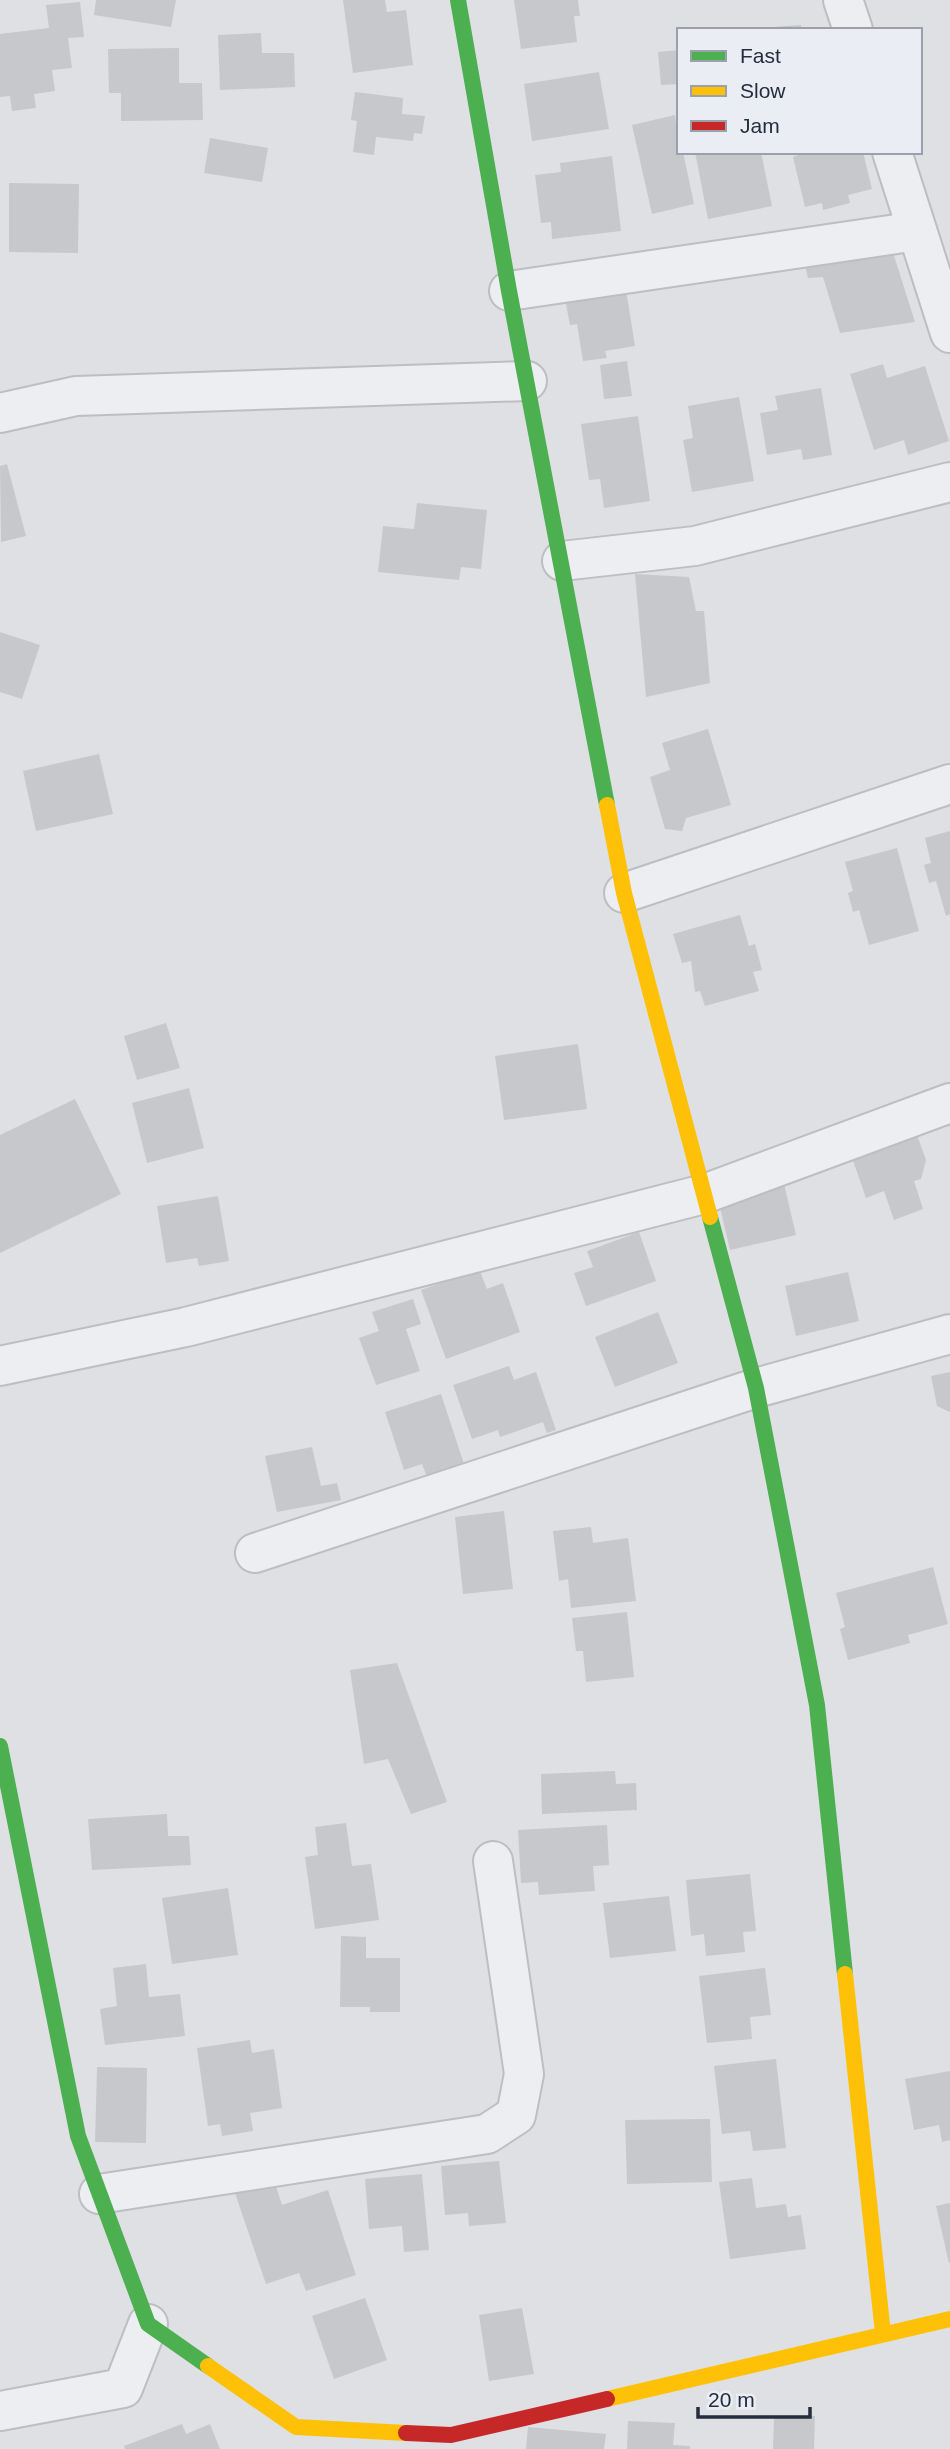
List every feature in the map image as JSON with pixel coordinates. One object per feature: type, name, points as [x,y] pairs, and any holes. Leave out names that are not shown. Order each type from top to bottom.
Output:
[{"type":"street","points":[[458,0],[509,291],[624,893],[756,1388],[817,1705],[883,2334]]},
{"type":"street","points":[[844,0],[852,28]]},
{"type":"street","points":[[893,154],[950,332]]},
{"type":"street","points":[[509,291],[918,231]]},
{"type":"street","points":[[0,413],[76,397],[527,381]]},
{"type":"street","points":[[562,561],[695,546],[950,482]]},
{"type":"street","points":[[624,893],[950,784]]},
{"type":"street","points":[[0,1366],[186,1327],[704,1194],[950,1103]]},
{"type":"street","points":[[255,1553],[756,1388],[950,1334]]},
{"type":"street","points":[[0,1746],[78,2136],[148,2324],[307,2438],[451,2435],[950,2319]]},
{"type":"street","points":[[99,2194],[487,2134],[516,2115],[524,2074],[493,1861]]},
{"type":"street","points":[[0,2411],[123,2388],[148,2324]]},
{"type":"building","points":[[96,0],[176,0],[171,27],[94,15]]},
{"type":"building","points":[[343,0],[385,0],[387,12],[406,10],[413,65],[353,73]]},
{"type":"building","points":[[514,0],[578,0],[580,16],[574,16],[577,42],[521,49]]},
{"type":"building","points":[[80,2],[84,37],[68,38],[72,68],[52,70],[55,91],[34,94],[36,108],[12,111],[10,96],[0,97],[0,34],[49,28],[46,5]]},
{"type":"building","points":[[801,25],[801,28],[758,28]]},
{"type":"building","points":[[261,33],[262,53],[294,53],[295,87],[220,90],[218,35]]},
{"type":"building","points":[[179,48],[179,83],[202,83],[203,120],[121,121],[121,93],[109,93],[108,49]]},
{"type":"building","points":[[677,50],[677,84],[661,85],[658,52]]},
{"type":"building","points":[[599,72],[609,129],[532,141],[524,84]]},
{"type":"building","points":[[355,92],[403,98],[402,114],[425,116],[422,134],[414,133],[413,141],[376,137],[374,155],[353,152],[357,121],[351,120]]},
{"type":"building","points":[[675,115],[677,154],[683,154],[694,204],[652,214],[632,125]]},
{"type":"building","points":[[210,138],[268,148],[262,182],[204,173]]},
{"type":"building","points":[[695,154],[761,154],[772,206],[708,219]]},
{"type":"building","points":[[800,154],[863,154],[872,189],[848,195],[850,203],[823,210],[822,203],[805,207],[793,157]]},
{"type":"building","points":[[612,156],[621,231],[552,239],[551,222],[541,223],[535,175],[561,172],[560,163]]},
{"type":"building","points":[[9,183],[79,184],[78,253],[9,252]]},
{"type":"building","points":[[889,240],[915,322],[840,333],[823,277],[808,278],[802,254]]},
{"type":"building","points":[[626,290],[635,346],[605,351],[607,358],[583,361],[577,324],[570,325],[565,299]]},
{"type":"building","points":[[627,361],[632,396],[604,399],[600,365]]},
{"type":"building","points":[[883,364],[887,378],[925,366],[949,441],[908,455],[904,440],[874,450],[850,374]]},
{"type":"building","points":[[821,388],[832,455],[803,460],[801,449],[767,455],[760,413],[778,410],[775,396]]},
{"type":"building","points":[[739,397],[754,481],[692,492],[683,440],[693,438],[688,406]]},
{"type":"building","points":[[638,416],[650,501],[604,508],[600,479],[589,480],[581,424]]},
{"type":"building","points":[[7,464],[26,536],[1,542],[0,466]]},
{"type":"building","points":[[417,503],[487,510],[481,569],[461,567],[459,580],[378,572],[383,526],[414,529]]},
{"type":"building","points":[[635,574],[689,577],[696,611],[704,611],[710,683],[646,697]]},
{"type":"building","points":[[0,632],[40,645],[22,699],[0,692]]},
{"type":"building","points":[[708,729],[731,805],[686,818],[682,831],[665,829],[650,777],[670,770],[662,743]]},
{"type":"building","points":[[99,754],[113,814],[36,831],[23,771]]},
{"type":"building","points":[[950,831],[950,914],[946,916],[936,881],[929,883],[924,865],[931,863],[925,838]]},
{"type":"building","points":[[897,848],[919,931],[869,945],[859,910],[853,912],[848,893],[853,891],[845,862]]},
{"type":"building","points":[[740,915],[749,946],[755,944],[762,970],[753,972],[759,991],[705,1006],[700,991],[695,992],[691,961],[682,963],[673,934]]},
{"type":"building","points":[[166,1023],[180,1068],[137,1080],[124,1036]]},
{"type":"building","points":[[578,1044],[587,1109],[504,1120],[495,1056]]},
{"type":"building","points":[[189,1088],[204,1148],[147,1163],[132,1103]]},
{"type":"building","points":[[75,1099],[121,1194],[0,1253],[0,1135]]},
{"type":"building","points":[[913,1124],[926,1160],[921,1179],[914,1181],[923,1209],[894,1220],[884,1191],[866,1198],[848,1146]]},
{"type":"building","points":[[784,1184],[796,1235],[730,1250],[718,1199]]},
{"type":"building","points":[[218,1196],[229,1261],[199,1266],[197,1258],[166,1263],[157,1206]]},
{"type":"building","points":[[639,1232],[656,1281],[586,1306],[574,1273],[593,1267],[587,1251]]},
{"type":"building","points":[[479,1269],[487,1289],[503,1283],[520,1332],[446,1359],[421,1290]]},
{"type":"building","points":[[848,1272],[859,1321],[796,1336],[785,1286]]},
{"type":"building","points":[[413,1299],[421,1324],[406,1329],[420,1371],[376,1385],[359,1338],[379,1331],[372,1312]]},
{"type":"building","points":[[658,1312],[678,1363],[615,1387],[595,1337]]},
{"type":"building","points":[[509,1366],[514,1380],[536,1372],[556,1430],[547,1433],[543,1422],[500,1437],[498,1430],[472,1439],[453,1385]]},
{"type":"building","points":[[950,1372],[950,1412],[937,1406],[931,1376]]},
{"type":"building","points":[[441,1394],[464,1464],[427,1477],[422,1464],[404,1470],[385,1412]]},
{"type":"building","points":[[312,1447],[321,1486],[337,1483],[341,1500],[277,1512],[265,1456]]},
{"type":"building","points":[[504,1511],[513,1589],[463,1594],[455,1517]]},
{"type":"building","points":[[591,1527],[593,1543],[628,1538],[636,1601],[571,1608],[568,1579],[559,1581],[553,1531]]},
{"type":"building","points":[[933,1567],[948,1624],[908,1635],[910,1643],[848,1660],[840,1629],[845,1627],[836,1593]]},
{"type":"building","points":[[627,1612],[634,1677],[586,1682],[583,1651],[576,1651],[572,1618]]},
{"type":"building","points":[[397,1663],[447,1802],[411,1814],[388,1759],[364,1764],[350,1670]]},
{"type":"building","points":[[615,1771],[616,1784],[636,1783],[637,1810],[542,1814],[541,1774]]},
{"type":"building","points":[[167,1814],[168,1836],[189,1836],[191,1865],[92,1870],[88,1819]]},
{"type":"building","points":[[346,1823],[352,1866],[371,1864],[379,1920],[315,1929],[305,1857],[318,1855],[315,1827]]},
{"type":"building","points":[[607,1825],[609,1865],[593,1866],[595,1891],[539,1895],[538,1882],[521,1883],[518,1830]]},
{"type":"building","points":[[750,1874],[756,1931],[743,1932],[745,1952],[706,1956],[704,1934],[691,1936],[686,1880]]},
{"type":"building","points":[[228,1888],[238,1955],[172,1964],[162,1898]]},
{"type":"building","points":[[669,1896],[676,1951],[610,1958],[603,1903]]},
{"type":"building","points":[[341,1936],[366,1937],[366,1958],[400,1958],[400,2012],[370,2012],[370,2007],[340,2007]]},
{"type":"building","points":[[146,1964],[149,1997],[180,1994],[185,2036],[105,2045],[100,2009],[117,2006],[113,1968]]},
{"type":"building","points":[[765,1968],[771,2015],[750,2017],[752,2039],[707,2043],[699,1976]]},
{"type":"building","points":[[250,2040],[252,2053],[274,2049],[282,2108],[250,2113],[253,2131],[222,2136],[220,2124],[208,2126],[197,2048]]},
{"type":"building","points":[[776,2059],[786,2148],[753,2151],[750,2131],[722,2134],[714,2066]]},
{"type":"building","points":[[97,2067],[147,2068],[146,2143],[95,2142]]},
{"type":"building","points":[[950,2071],[950,2140],[942,2142],[939,2125],[914,2130],[905,2079]]},
{"type":"building","points":[[710,2119],[712,2182],[627,2184],[625,2120]]},
{"type":"building","points":[[499,2161],[506,2223],[469,2226],[468,2213],[445,2215],[441,2166]]},
{"type":"building","points":[[422,2174],[429,2250],[404,2252],[402,2226],[369,2229],[365,2179]]},
{"type":"building","points":[[273,2177],[282,2205],[328,2190],[356,2275],[306,2291],[299,2273],[266,2284],[234,2190]]},
{"type":"building","points":[[752,2178],[756,2208],[786,2204],[788,2217],[801,2215],[806,2249],[730,2259],[719,2182]]},
{"type":"building","points":[[950,2203],[950,2263],[949,2263],[936,2206]]},
{"type":"building","points":[[365,2298],[387,2360],[334,2379],[312,2316]]},
{"type":"building","points":[[522,2308],[534,2374],[489,2381],[479,2315]]},
{"type":"building","points":[[774,2416],[815,2416],[814,2449],[773,2449]]},
{"type":"building","points":[[628,2421],[675,2423],[673,2445],[690,2446],[690,2449],[627,2449]]},
{"type":"building","points":[[182,2424],[186,2434],[210,2424],[220,2449],[125,2449],[124,2446]]},
{"type":"building","points":[[528,2427],[606,2434],[604,2449],[526,2449]]},
{"type":"traffic: fast","points":[[458,0],[509,291],[607,805]]},
{"type":"traffic: fast","points":[[710,1217],[756,1388],[817,1705],[845,1974]]},
{"type":"traffic: fast","points":[[0,1746],[78,2136],[148,2324],[208,2366]]},
{"type":"traffic: slow","points":[[607,805],[624,893],[710,1217]]},
{"type":"traffic: slow","points":[[845,1974],[883,2334]]},
{"type":"traffic: slow","points":[[607,2399],[950,2319]]},
{"type":"traffic: slow","points":[[208,2366],[296,2427],[406,2433]]},
{"type":"traffic: jam","points":[[406,2433],[451,2435],[607,2399]]}]
